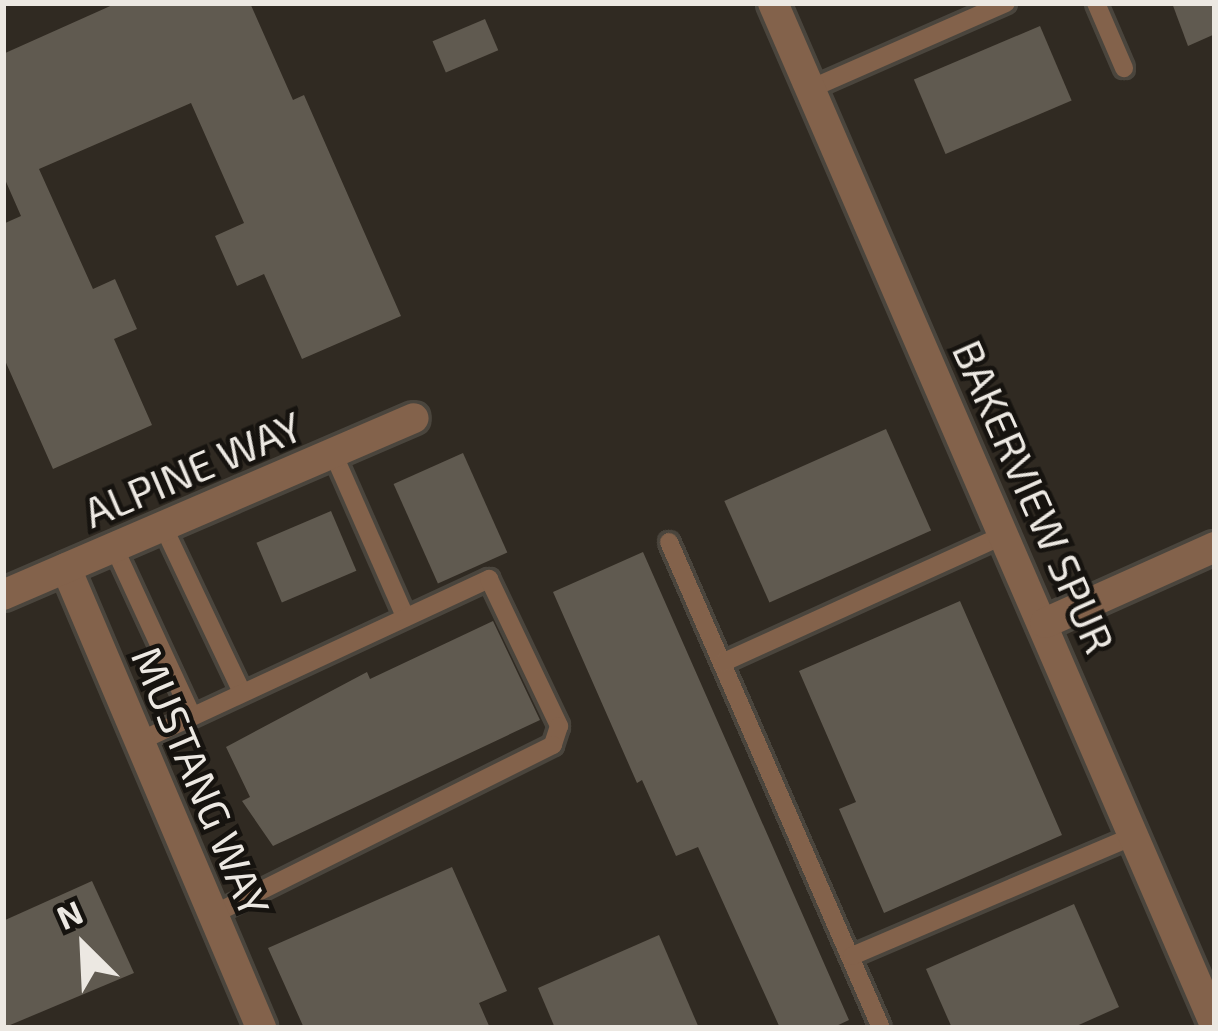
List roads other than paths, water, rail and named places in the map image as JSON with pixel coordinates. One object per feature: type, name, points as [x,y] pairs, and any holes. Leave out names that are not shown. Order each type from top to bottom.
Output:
[{"type":"street","name":"BAKERVIEW SPUR","points":[[772,3],[1045,622],[1215,1025]]},
{"type":"street","name":"ALPINE WAY","points":[[3,595],[414,418]]},
{"type":"street","points":[[1045,622],[1215,547]]},
{"type":"street","name":"MUSTANG WAY","points":[[66,568],[261,1028]]},
{"type":"lane","points":[[811,89],[1006,3]]},
{"type":"lane","points":[[1096,3],[1124,68]]},
{"type":"lane","points":[[333,453],[405,616]]},
{"type":"lane","points":[[163,526],[242,692]]},
{"type":"lane","points":[[724,662],[1006,534]]},
{"type":"lane","points":[[669,542],[881,1028]]},
{"type":"lane","points":[[114,547],[192,716]]},
{"type":"lane","points":[[140,741],[489,579],[560,736],[214,914]]},
{"type":"lane","points":[[852,956],[1135,836]]}]
